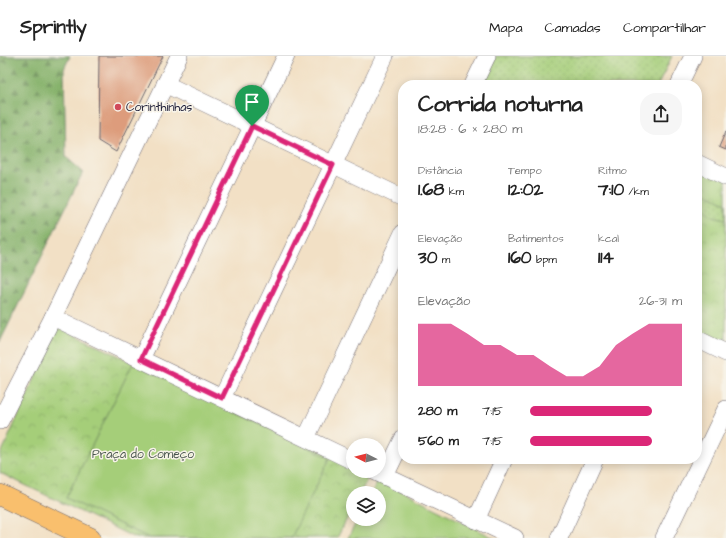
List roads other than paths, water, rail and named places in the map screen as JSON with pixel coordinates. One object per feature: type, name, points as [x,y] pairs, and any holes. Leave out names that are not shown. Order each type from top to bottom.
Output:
[{"type":"main road","points":[[0,495],[90,538]]},
{"type":"street","points":[[0,421],[53,317],[179,56]]},
{"type":"street","points":[[141,359],[286,56]]},
{"type":"street","points":[[222,398],[385,56]]},
{"type":"street","points":[[475,80],[487,56]]},
{"type":"street","points":[[681,80],[693,56]]},
{"type":"street","points":[[165,84],[398,196]]},
{"type":"street","points":[[702,165],[726,177]]},
{"type":"street","points":[[306,438],[398,244]]},
{"type":"street","points":[[53,317],[346,458]]},
{"type":"street","points":[[702,341],[726,353]]},
{"type":"street","points":[[702,459],[726,409]]},
{"type":"street","points":[[386,465],[398,447]]},
{"type":"street","points":[[476,520],[502,464]]},
{"type":"street","points":[[559,538],[593,464]]},
{"type":"street","points":[[664,538],[700,464]]},
{"type":"street","points":[[386,477],[515,538]]},
{"type":"place","name":"Corinthinhas","points":[[118,107]]},
{"type":"park label","name":"Praça do Começo","points":[[143,454]]}]
